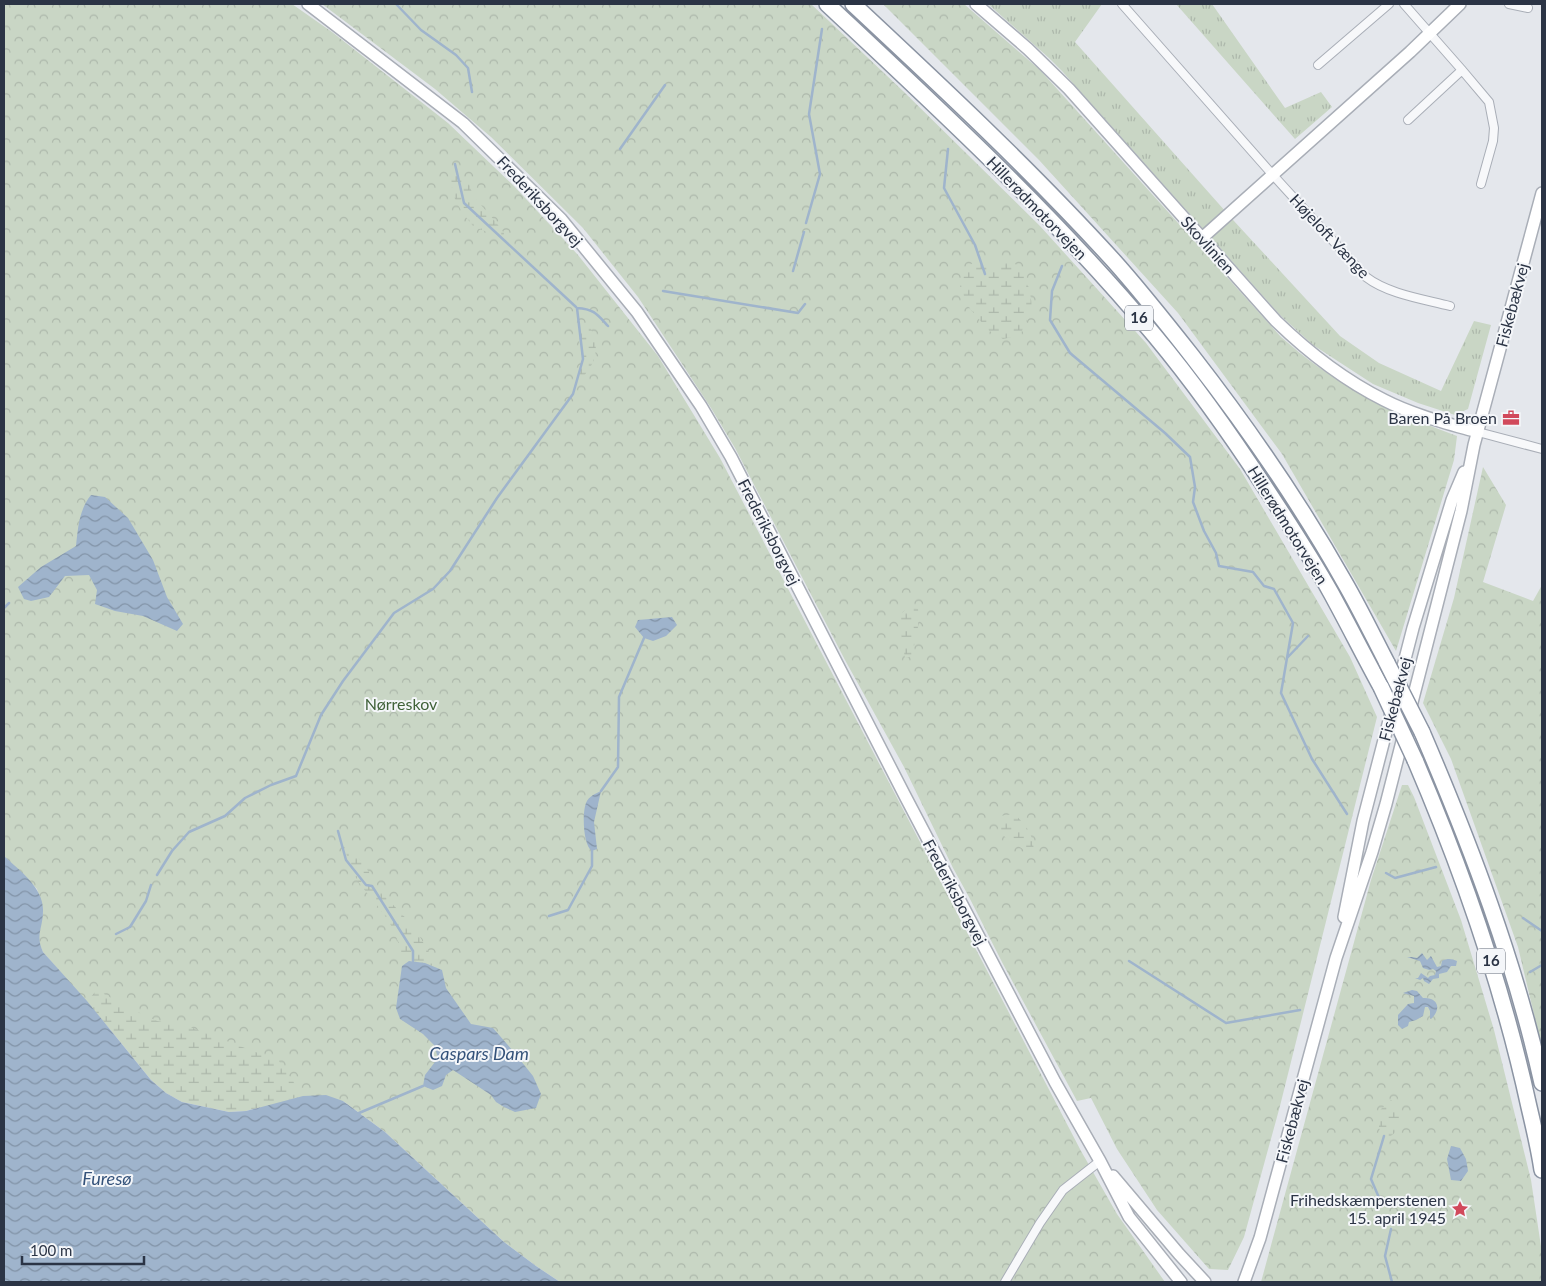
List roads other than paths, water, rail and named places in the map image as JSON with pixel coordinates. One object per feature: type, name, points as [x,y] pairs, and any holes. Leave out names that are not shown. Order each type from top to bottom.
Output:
[{"type":"highway","name":"Hillerødmotorvejen","points":[[827,4],[1008,176],[1068,238],[1155,337],[1204,399],[1286,519],[1330,592],[1380,687],[1415,760],[1452,849],[1488,950],[1514,1043],[1542,1170]]},
{"type":"highway","name":"Hillerødmotorvejen","points":[[853,4],[1019,162],[1114,261],[1219,391],[1303,513],[1345,582],[1422,732],[1468,844],[1504,944],[1542,1083]]},
{"type":"street","name":"Frederiksborgvej","points":[[308,4],[463,123],[511,169],[573,234],[637,312],[675,367],[731,457],[1055,1082],[1129,1217],[1181,1282]]},
{"type":"street","name":"Skovlinien","points":[[976,4],[1049,68],[1276,321],[1311,354],[1348,380],[1384,400],[1419,414],[1478,432]]},
{"type":"street","name":"Højeloft Vænge","points":[[1122,4],[1366,277],[1385,288],[1450,306]]},
{"type":"street","points":[[1318,65],[1389,4]]},
{"type":"street","points":[[1404,4],[1489,102],[1494,128],[1493,141],[1481,184]]},
{"type":"street","points":[[1202,238],[1430,34],[1460,4]]},
{"type":"street","points":[[1509,4],[1528,8]]},
{"type":"street","points":[[1408,120],[1462,70]]},
{"type":"street","name":"Fiskebækvej","points":[[1336,958],[1363,820],[1411,638],[1452,500],[1478,432],[1542,193]]},
{"type":"street","points":[[1478,432],[1542,449]]},
{"type":"street","name":"Fiskebækvej","points":[[1244,1282],[1260,1238],[1336,958],[1372,852],[1386,804],[1461,511],[1474,445]]},
{"type":"street","name":"Frederiksborgvej","points":[[1100,1161],[1205,1282]]},
{"type":"street","points":[[1005,1282],[1040,1223],[1063,1190],[1100,1161]]},
{"type":"water","points":[[91,495],[105,497],[128,518],[153,560],[167,597],[183,624],[177,631],[143,616],[115,611],[95,604],[97,590],[89,575],[65,576],[49,597],[31,601],[24,599],[18,587],[41,567],[76,546],[78,526],[84,507]]},
{"type":"water","points":[[672,617],[677,625],[666,636],[653,641],[644,638],[635,627],[638,620]]},
{"type":"water","points":[[601,791],[594,822],[597,849],[592,851],[585,836],[585,808],[589,799]]},
{"type":"water","name":"Furesø","points":[[4,856],[30,880],[39,895],[42,903],[43,917],[39,936],[43,952],[87,1001],[151,1080],[166,1093],[182,1102],[229,1112],[246,1111],[303,1096],[326,1095],[343,1101],[385,1132],[504,1242],[560,1282],[4,1282]]},
{"type":"water","points":[[1422,953],[1427,960],[1431,956],[1437,967],[1441,966],[1442,961],[1448,959],[1457,961],[1456,966],[1451,966],[1447,972],[1439,974],[1439,978],[1433,979],[1429,984],[1423,978],[1420,980],[1415,978],[1418,978],[1421,973],[1428,978],[1435,975],[1436,971],[1423,968],[1420,961],[1407,957],[1417,958]]},
{"type":"water","name":"Caspars Dam","points":[[409,961],[425,963],[442,970],[446,988],[471,1024],[493,1028],[513,1051],[533,1076],[541,1094],[536,1108],[515,1112],[504,1107],[496,1102],[491,1095],[453,1070],[446,1075],[442,1086],[433,1090],[423,1086],[425,1075],[438,1058],[434,1045],[423,1034],[400,1019],[396,1008],[402,966]]},
{"type":"water","points":[[1412,990],[1417,991],[1423,998],[1432,999],[1437,1004],[1437,1008],[1431,1019],[1428,1007],[1425,1007],[1423,1016],[1409,1022],[1408,1026],[1402,1029],[1398,1025],[1398,1015],[1408,1004],[1414,1003],[1414,996],[1403,993]]},
{"type":"water","points":[[1451,1146],[1460,1148],[1466,1159],[1468,1171],[1461,1181],[1451,1180],[1447,1159]]},
{"type":"waterway","points":[[396,4],[421,30],[456,55],[468,68],[472,92]]},
{"type":"waterway","points":[[806,223],[820,174],[809,114],[822,29]]},
{"type":"waterway","points":[[620,149],[665,85]]},
{"type":"waterway","points":[[948,149],[944,188],[975,245],[985,274]]},
{"type":"waterway","points":[[455,164],[464,203],[576,307]]},
{"type":"waterway","points":[[793,271],[804,232]]},
{"type":"waterway","points":[[1062,266],[1052,291],[1050,320],[1070,353],[1165,433],[1190,457],[1195,487],[1193,502],[1204,531],[1216,553],[1219,566],[1253,572],[1264,586],[1274,589],[1293,623],[1281,693],[1312,759],[1347,814]]},
{"type":"waterway","points":[[663,291],[798,313],[805,304]]},
{"type":"waterway","points":[[157,875],[172,851],[189,832],[225,816],[245,798],[271,785],[296,776],[321,715],[343,681],[394,613],[433,589],[450,571],[497,498],[573,394],[583,359],[577,308],[595,313],[608,326]]},
{"type":"waterway","points":[[4,608],[9,603]]},
{"type":"waterway","points":[[1287,658],[1308,636]]},
{"type":"waterway","points":[[601,791],[618,767],[619,697],[644,638]]},
{"type":"waterway","points":[[338,831],[346,860],[366,885],[372,886],[413,951],[413,961]]},
{"type":"waterway","points":[[549,916],[568,910],[592,866],[592,851]]},
{"type":"waterway","points":[[1386,873],[1395,878],[1436,867]]},
{"type":"waterway","points":[[116,934],[130,927],[146,901],[151,885]]},
{"type":"waterway","points":[[1523,918],[1542,931]]},
{"type":"waterway","points":[[1129,961],[1226,1023],[1300,1010]]},
{"type":"waterway","points":[[1530,972],[1542,965]]},
{"type":"waterway","points":[[359,1113],[423,1086]]},
{"type":"waterway","points":[[1380,1200],[1371,1179],[1384,1136]]},
{"type":"waterway","points":[[1391,1229],[1385,1256],[1392,1282]]},
{"type":"place","name":"Baren På Broen","points":[[1511,418]]},
{"type":"place","name":"Frihedskæmperstenen 15. april 1945","points":[[1460,1209]]},
{"type":"park label","name":"Nørreskov","points":[[401,704]]}]
